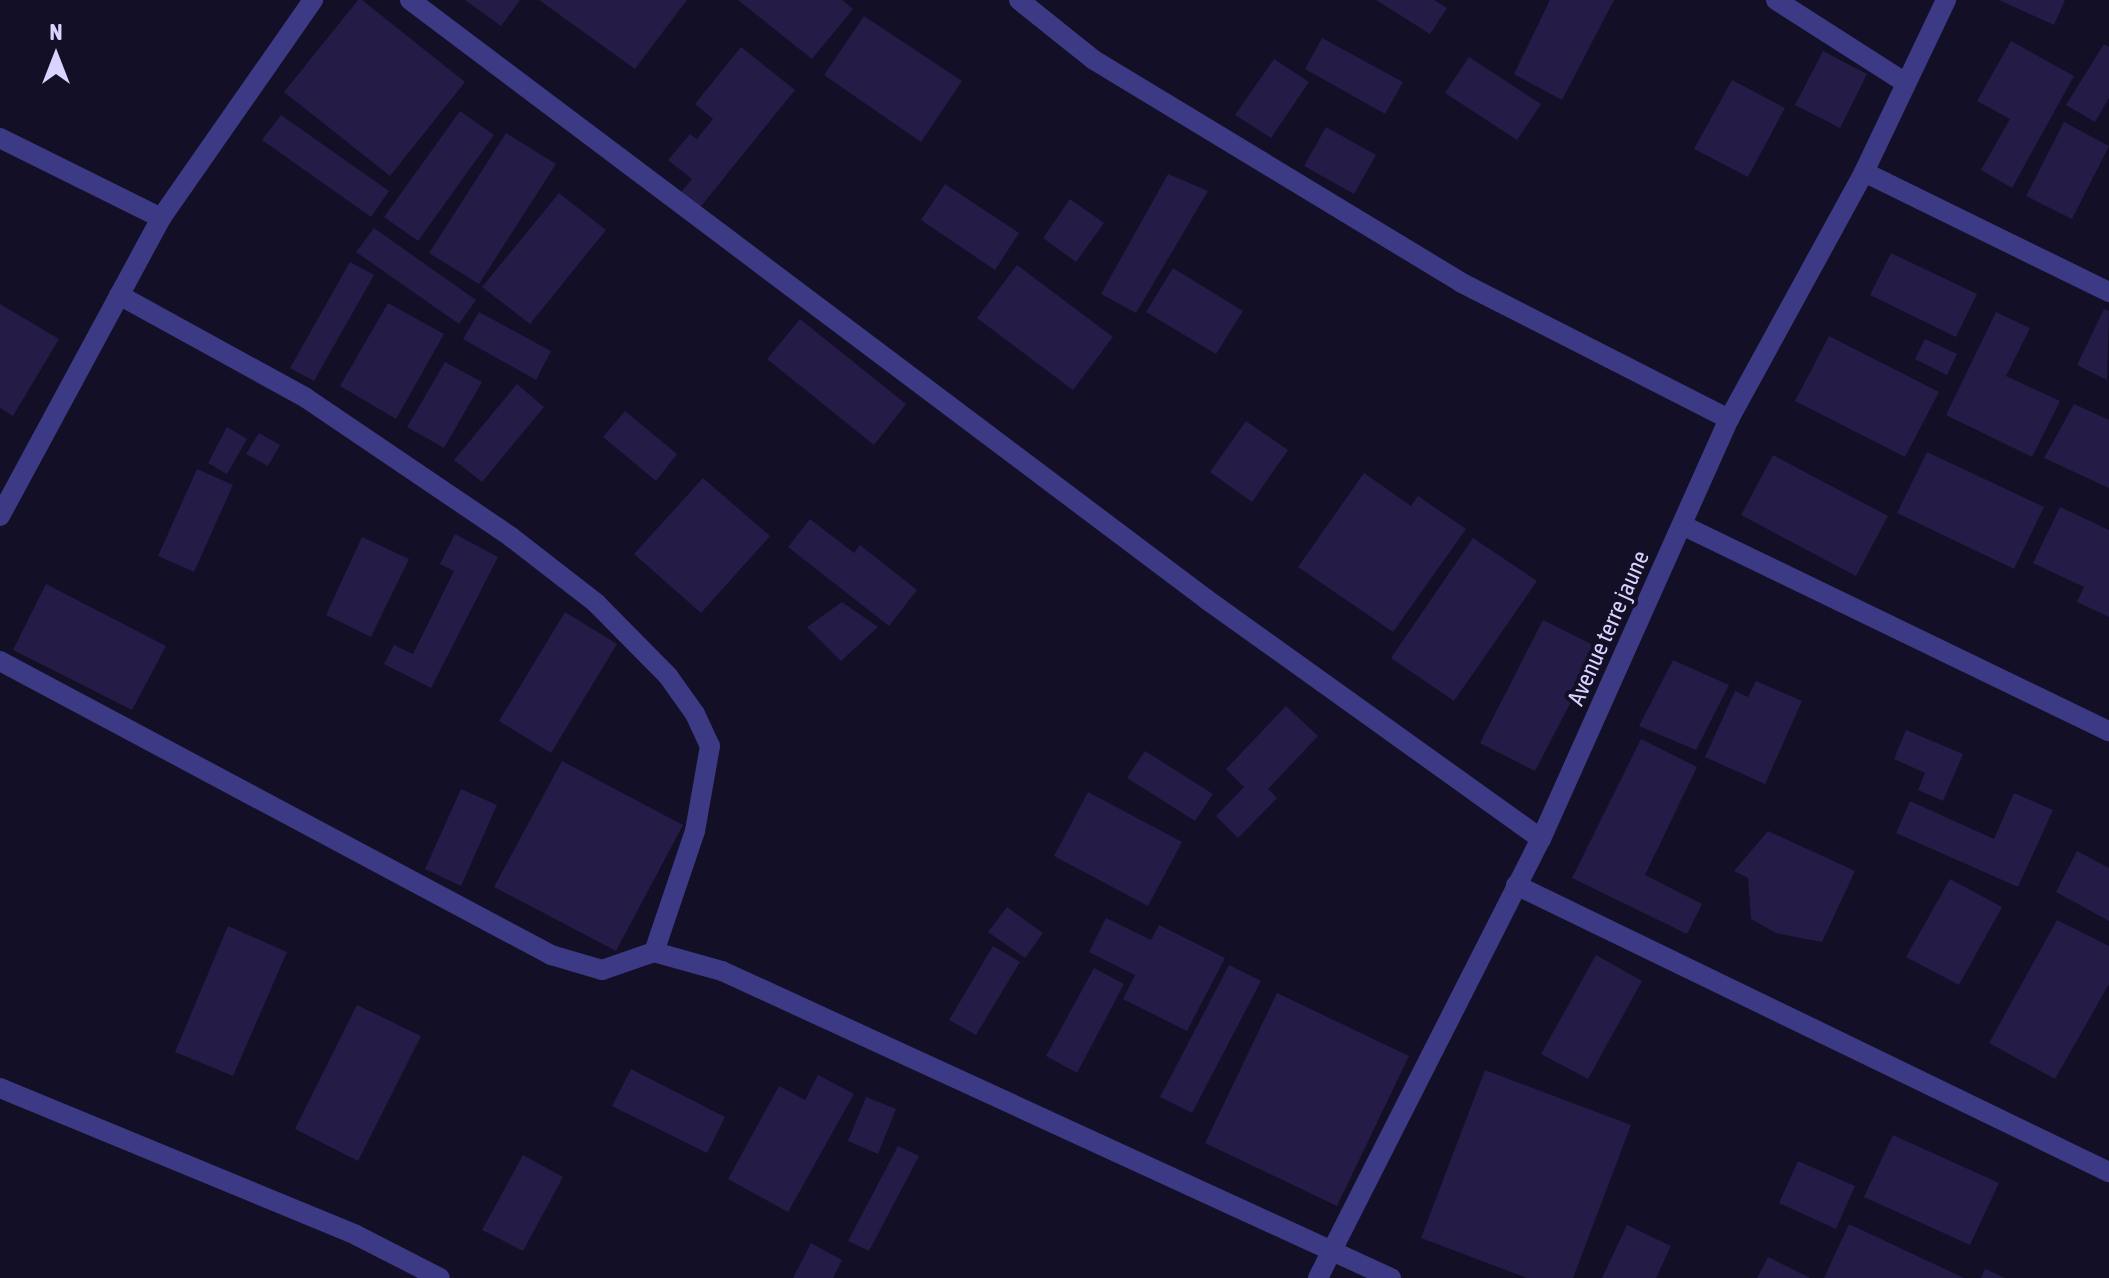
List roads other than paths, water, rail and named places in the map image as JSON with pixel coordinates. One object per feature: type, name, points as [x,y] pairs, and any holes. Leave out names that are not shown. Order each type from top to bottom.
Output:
[{"type":"street","points":[[1,513],[161,218],[313,0]]},
{"type":"street","points":[[410,0],[1206,599],[1541,839]]},
{"type":"street","points":[[1019,0],[1094,60],[1460,282],[1729,419]]},
{"type":"street","points":[[1776,0],[1904,82]]},
{"type":"street","name":"Avenue terre jaune","points":[[1318,1278],[1541,839],[1729,419],[1864,172],[1904,82],[1946,0]]},
{"type":"street","points":[[0,138],[161,218]]},
{"type":"street","points":[[1864,172],[2109,292]]},
{"type":"street","points":[[119,295],[306,398],[511,537],[596,603],[668,676],[695,714],[710,746],[695,831],[654,952]]},
{"type":"street","points":[[1682,525],[2109,731]]},
{"type":"street","points":[[0,661],[551,955],[602,970],[654,952],[722,971],[1391,1278]]},
{"type":"street","points":[[1516,885],[2109,1172]]},
{"type":"street","points":[[0,1088],[356,1235],[440,1278]]}]
